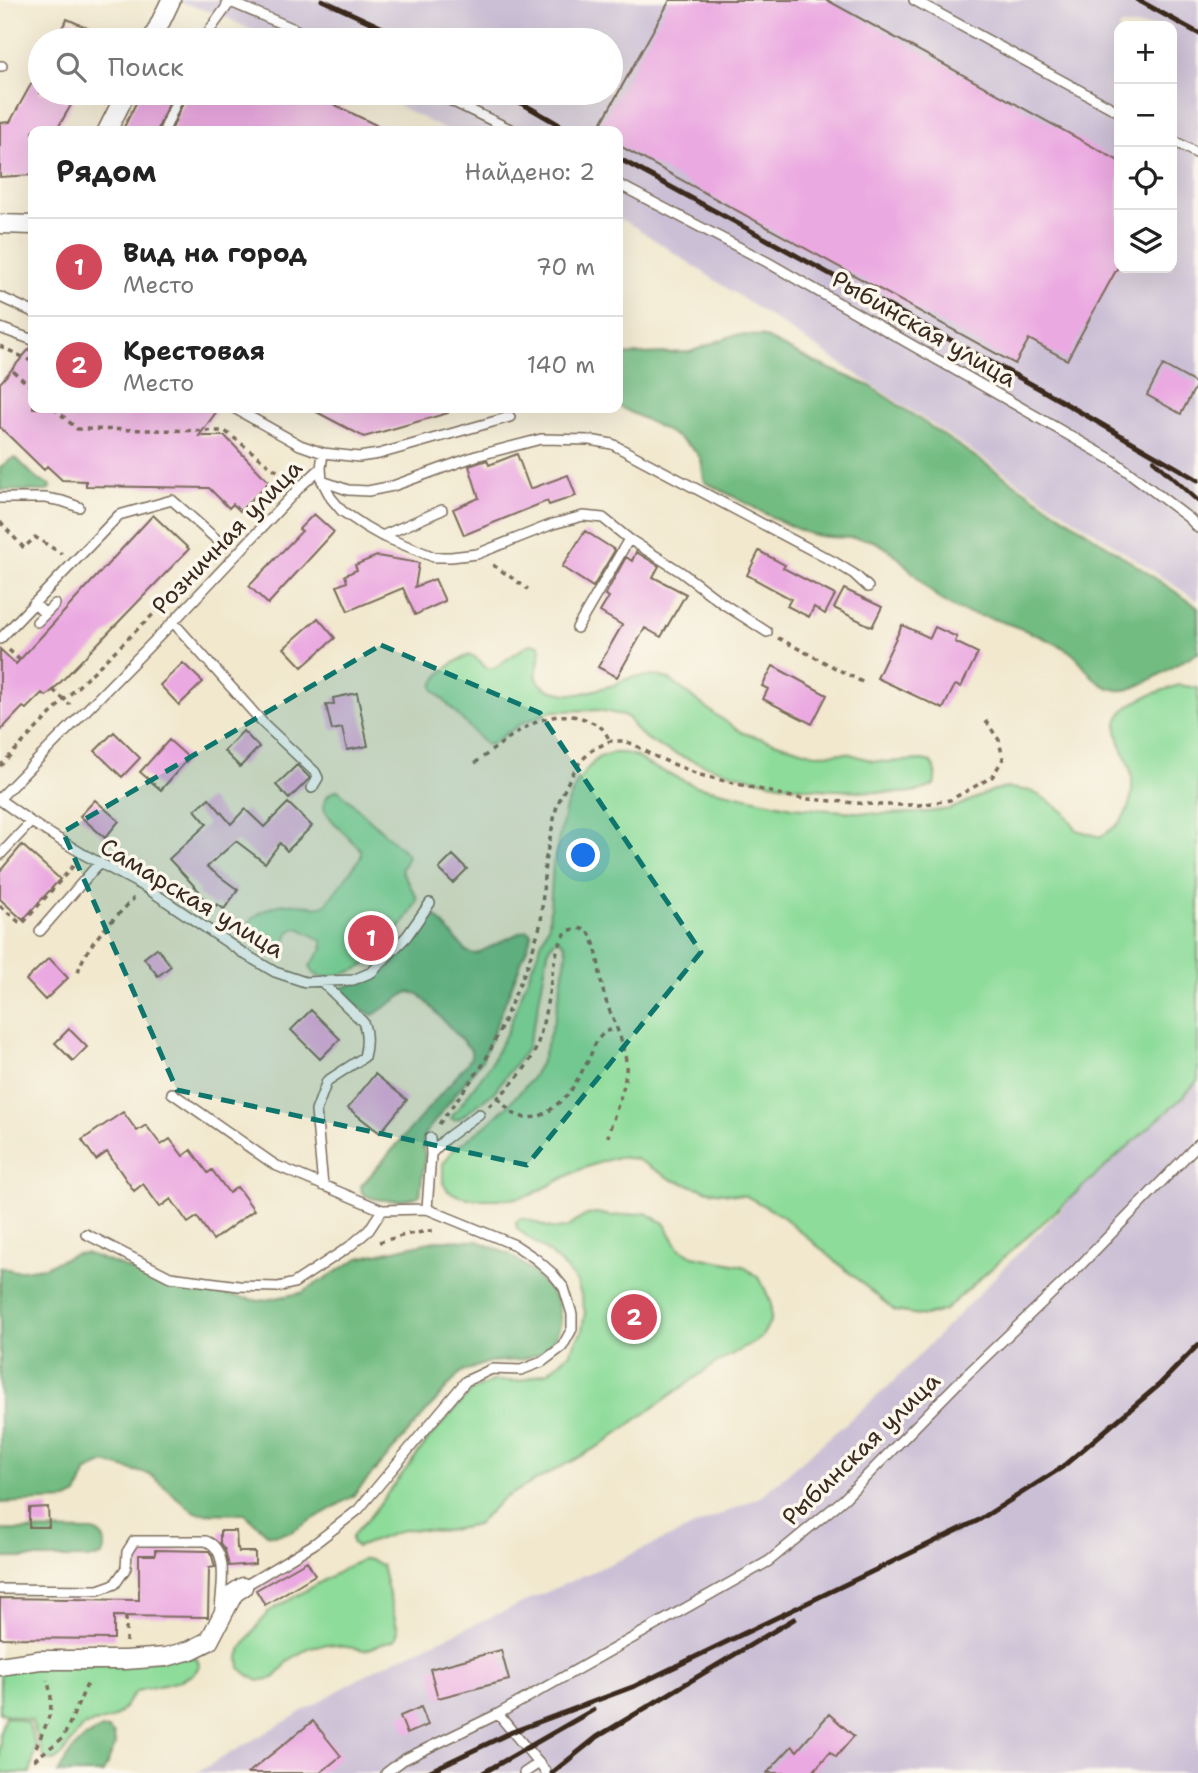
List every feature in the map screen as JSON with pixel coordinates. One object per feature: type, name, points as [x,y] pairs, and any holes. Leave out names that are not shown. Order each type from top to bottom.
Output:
[{"type":"street","points":[[158,28],[171,0]]},
{"type":"street","points":[[110,126],[120,105]]},
{"type":"street","points":[[0,224],[28,225]]},
{"type":"street","points":[[0,1666],[40,1660],[99,1661],[166,1657],[191,1650],[209,1641],[234,1593],[243,1587]]},
{"type":"lane","points":[[914,0],[1114,109]]},
{"type":"lane","points":[[210,28],[228,1],[292,28]]},
{"type":"lane","points":[[166,126],[175,105]]},
{"type":"lane","points":[[460,105],[504,126]]},
{"type":"lane","points":[[1177,143],[1198,154]]},
{"type":"lane","name":"Рыбинская улица","points":[[623,187],[767,262],[1114,461],[1198,528]]},
{"type":"lane","points":[[0,297],[28,310]]},
{"type":"lane","points":[[0,328],[28,338]]},
{"type":"lane","points":[[246,413],[300,446],[323,453],[359,457],[379,454],[510,417]]},
{"type":"lane","name":"Розничная улица","points":[[321,468],[322,481],[348,490],[368,491],[393,486],[520,443],[541,439],[590,440],[612,444],[836,563],[854,573],[868,586]]},
{"type":"lane","points":[[321,468],[323,453]]},
{"type":"lane","name":"Розничная улица","points":[[0,799],[321,468]]},
{"type":"lane","points":[[322,481],[342,511],[382,536],[434,556],[477,554],[552,524],[583,516],[603,518],[767,632]]},
{"type":"lane","points":[[1,499],[45,498],[79,507]]},
{"type":"lane","points":[[0,639],[119,515],[172,500],[224,546]]},
{"type":"lane","points":[[382,536],[442,510]]},
{"type":"lane","points":[[577,628],[629,538]]},
{"type":"lane","points":[[34,603],[45,614]]},
{"type":"lane","points":[[37,622],[55,604]]},
{"type":"lane","points":[[173,622],[263,723],[315,772],[318,778],[312,788]]},
{"type":"lane","name":"Самарская улица","points":[[0,799],[83,855],[145,887],[246,956],[275,972],[305,982],[353,980],[372,972],[407,936],[430,903]]},
{"type":"lane","points":[[0,855],[31,822]]},
{"type":"lane","points":[[40,931],[100,862]]},
{"type":"lane","points":[[321,981],[363,1022],[367,1038],[364,1057],[327,1081],[316,1111],[323,1185]]},
{"type":"lane","points":[[173,1093],[275,1165],[382,1210],[427,1209],[515,1245],[552,1273],[564,1288],[572,1314],[572,1329],[562,1347],[542,1362],[521,1370],[492,1369],[466,1381],[358,1510],[314,1544],[243,1587]]},
{"type":"lane","points":[[431,1154],[479,1114]]},
{"type":"lane","points":[[427,1209],[430,1138]]},
{"type":"lane","name":"Рыбинская улица","points":[[386,1773],[403,1760],[498,1714],[769,1561],[844,1499],[1198,1144]]},
{"type":"lane","points":[[86,1234],[170,1277],[260,1288],[278,1287],[293,1283],[349,1247],[369,1230],[382,1210]]},
{"type":"lane","points":[[0,1589],[98,1590],[115,1584],[126,1568],[127,1552],[134,1541],[205,1541],[212,1544],[222,1559],[219,1623]]},
{"type":"lane","points":[[498,1714],[547,1773]]},
{"type":"lane","points":[[524,1773],[538,1763]]},
{"type":"path","points":[[0,346],[28,360]]},
{"type":"path","points":[[13,371],[28,384]]},
{"type":"path","points":[[59,413],[77,429],[225,431],[282,475]]},
{"type":"path","points":[[0,522],[24,548],[35,537],[74,562]]},
{"type":"path","points":[[511,576],[528,589]]},
{"type":"path","points":[[0,766],[163,604]]},
{"type":"path","points":[[767,632],[866,684]]},
{"type":"path","points":[[12,652],[23,663]]},
{"type":"path","points":[[53,690],[72,707]]},
{"type":"path","points":[[475,763],[523,728],[551,716],[578,717],[603,727],[610,741]]},
{"type":"path","points":[[430,1138],[484,1063],[528,964],[541,923],[545,862],[557,805],[580,762],[592,750],[610,741],[623,741],[700,775],[796,798],[880,805],[919,805],[950,800],[992,777],[1003,759],[999,740],[983,717]]},
{"type":"path","points":[[0,906],[19,922],[25,922],[83,855]]},
{"type":"path","points":[[78,972],[91,945],[145,887]]},
{"type":"path","points":[[479,1114],[498,1098],[533,1055],[544,1017],[556,953],[567,931],[579,928],[589,930],[595,941],[604,995],[626,1062],[625,1079],[608,1137]]},
{"type":"path","points":[[498,1098],[512,1113],[525,1118],[538,1117],[548,1112],[569,1094],[604,1032],[617,1028]]},
{"type":"path","points":[[349,1247],[438,1230]]},
{"type":"path","points":[[125,1660],[126,1616]]},
{"type":"path","points":[[36,1747],[51,1713],[53,1700],[40,1660]]},
{"type":"path","points":[[34,1760],[63,1738],[99,1661]]},
{"type":"highlighted area","points":[[381,645],[540,713],[701,952],[527,1165],[177,1090],[63,832]]},
{"type":"shaded area","points":[[174,0],[1198,0],[1198,601],[623,221],[623,126],[438,126],[397,105],[623,105],[623,28],[247,28],[223,16]]},
{"type":"shaded area","points":[[1198,1068],[1198,1773],[196,1773],[381,1666],[760,1497],[889,1386]]},
{"type":"green space","points":[[734,335],[762,336],[870,386],[1198,607],[1198,653],[1135,687],[1117,690],[1108,687],[1095,679],[1075,656],[1061,646],[1020,628],[965,612],[941,600],[883,546],[866,539],[826,537],[804,532],[705,482],[701,460],[688,445],[623,409],[623,355],[690,352]]},
{"type":"green space","points":[[13,458],[38,480],[50,485],[50,488],[47,491],[0,490],[0,467]]},
{"type":"green space","points":[[533,644],[539,645],[541,649],[536,675],[544,687],[552,691],[580,694],[633,677],[659,676],[670,680],[743,733],[815,754],[847,753],[873,761],[931,762],[935,773],[934,785],[917,791],[887,793],[815,789],[760,780],[678,755],[655,744],[638,731],[629,718],[598,710],[552,711],[522,723],[486,745],[434,690],[435,681],[448,667],[471,655],[486,668],[494,668]]},
{"type":"green space","points":[[1179,685],[1198,688],[1198,1080],[1181,1099],[945,1310],[925,1316],[895,1311],[782,1216],[746,1196],[709,1191],[673,1180],[636,1159],[618,1157],[598,1163],[531,1195],[511,1199],[473,1199],[448,1191],[443,1183],[443,1164],[452,1151],[506,1107],[530,1081],[542,1060],[555,1017],[567,952],[565,945],[558,938],[549,947],[537,1012],[526,1050],[493,1093],[460,1118],[451,1118],[490,1065],[507,1032],[549,923],[553,864],[566,807],[577,783],[599,757],[624,753],[696,786],[792,807],[881,814],[919,813],[951,809],[994,790],[1009,788],[1031,791],[1064,812],[1077,830],[1100,837],[1122,819],[1132,793],[1131,772],[1117,730],[1121,714],[1139,700]]},
{"type":"green space","points":[[338,790],[406,853],[408,857],[401,870],[417,898],[396,932],[368,963],[358,969],[328,977],[315,974],[310,966],[323,948],[322,941],[299,928],[294,929],[287,937],[285,954],[276,957],[252,943],[245,929],[254,917],[275,906],[326,904],[361,857],[361,850],[325,811],[324,803],[327,797]]},
{"type":"green space","points":[[437,917],[467,952],[476,954],[526,930],[532,935],[482,1060],[424,1135],[425,1157],[420,1195],[400,1200],[381,1200],[366,1196],[361,1186],[466,1065],[471,1057],[471,1050],[419,994],[408,992],[373,1015],[354,1004],[338,989],[373,978],[393,960],[427,918]]},
{"type":"green space","points":[[596,1213],[612,1216],[646,1213],[664,1223],[679,1248],[693,1256],[743,1266],[760,1279],[771,1302],[771,1320],[761,1338],[713,1365],[601,1445],[502,1499],[477,1525],[445,1531],[406,1529],[357,1547],[352,1542],[352,1536],[471,1391],[492,1381],[519,1381],[548,1372],[569,1354],[582,1331],[585,1312],[577,1283],[548,1252],[517,1229],[516,1222],[521,1218],[559,1229]]},
{"type":"green space","points":[[439,1240],[478,1241],[511,1255],[532,1271],[553,1294],[558,1304],[561,1322],[556,1337],[542,1353],[520,1360],[489,1362],[460,1373],[353,1496],[291,1532],[267,1534],[245,1514],[198,1513],[151,1475],[105,1463],[87,1471],[77,1495],[67,1500],[0,1503],[0,1267],[15,1271],[44,1267],[75,1254],[85,1253],[164,1285],[260,1301],[301,1293],[359,1258]]},
{"type":"green space","points":[[0,1530],[93,1531],[103,1538],[105,1548],[102,1556],[95,1558],[0,1558]]},
{"type":"green space","points":[[365,1559],[382,1566],[398,1631],[395,1640],[365,1650],[328,1644],[310,1647],[288,1661],[274,1678],[258,1681],[240,1668],[242,1648],[268,1612]]},
{"type":"green space","points":[[195,1657],[199,1665],[194,1673],[161,1686],[137,1691],[115,1717],[83,1727],[62,1755],[53,1761],[46,1760],[43,1755],[31,1720],[0,1713],[0,1672]]},
{"type":"green space","points":[[5,1716],[28,1722],[36,1747],[30,1773],[0,1773],[0,1732]]},
{"type":"green space","points":[[101,1729],[108,1729],[114,1735],[115,1745],[103,1773],[58,1773],[75,1747]]},
{"type":"building","points":[[670,0],[827,0],[1114,158],[1115,273],[1067,360],[1029,339],[1015,364],[623,148],[623,126],[600,126],[611,105],[623,105],[623,84]]},
{"type":"building","points":[[67,19],[88,28],[62,28]]},
{"type":"building","points":[[28,90],[28,105],[71,105],[59,126],[28,126],[28,175],[0,177],[0,123],[10,122]]},
{"type":"building","points":[[135,105],[168,105],[159,126],[124,126]]},
{"type":"building","points":[[182,105],[335,105],[378,126],[173,126]]},
{"type":"building","points":[[28,350],[28,413],[215,413],[199,436],[225,436],[269,482],[240,511],[233,504],[229,508],[209,488],[86,486],[86,481],[62,480],[47,466],[44,470],[0,427],[0,383]]},
{"type":"building","points":[[1163,365],[1197,384],[1181,414],[1147,395]]},
{"type":"building","points":[[318,413],[448,413],[364,437]]},
{"type":"building","points":[[517,454],[530,489],[568,475],[576,496],[549,505],[547,501],[464,535],[453,509],[479,498],[469,466],[487,460],[489,465]]},
{"type":"building","points":[[314,514],[334,532],[268,604],[249,586],[302,531],[299,529]]},
{"type":"building","points":[[153,515],[189,549],[53,690],[46,696],[42,693],[26,709],[23,707],[0,731],[0,649],[16,664]]},
{"type":"building","points":[[585,531],[615,550],[593,587],[562,567]]},
{"type":"building","points":[[759,551],[785,565],[783,568],[835,595],[825,614],[814,607],[809,617],[787,606],[791,599],[747,575]]},
{"type":"building","points":[[636,552],[659,566],[653,577],[686,594],[661,637],[645,628],[617,677],[598,667],[622,625],[600,612],[609,597],[605,595],[626,557],[632,561]]},
{"type":"building","points":[[377,556],[419,563],[415,587],[435,579],[445,601],[415,615],[403,588],[348,611],[337,586],[347,582],[345,575],[357,570],[355,565]]},
{"type":"building","points":[[844,589],[882,607],[872,627],[834,608]]},
{"type":"building","points":[[318,618],[335,638],[302,667],[284,648]]},
{"type":"building","points":[[902,625],[930,638],[935,627],[957,637],[955,642],[978,653],[961,687],[955,685],[943,709],[877,678]]},
{"type":"building","points":[[183,663],[203,682],[179,705],[160,685]]},
{"type":"building","points":[[773,666],[827,695],[812,724],[763,699],[768,689],[762,686]]},
{"type":"building","points":[[357,693],[368,746],[347,750],[342,728],[332,730],[326,705],[334,704],[333,698]]},
{"type":"building","points":[[243,731],[259,747],[240,767],[224,751]]},
{"type":"building","points":[[114,732],[140,758],[122,777],[95,751]]},
{"type":"building","points":[[169,740],[189,758],[161,790],[140,772]]},
{"type":"building","points":[[297,765],[310,778],[289,799],[276,785]]},
{"type":"building","points":[[209,798],[231,824],[245,809],[264,827],[288,803],[312,826],[287,851],[280,843],[265,863],[236,841],[207,867],[238,890],[224,909],[217,904],[215,907],[197,893],[199,891],[169,859],[207,824],[195,810]]},
{"type":"building","points":[[95,800],[119,821],[105,838],[80,816]]},
{"type":"building","points":[[22,845],[60,879],[23,920],[0,899],[0,871]]},
{"type":"building","points":[[453,855],[467,869],[453,883],[439,869]]},
{"type":"building","points":[[157,948],[171,966],[158,976],[144,958]]},
{"type":"building","points":[[49,958],[68,978],[45,1000],[26,980]]},
{"type":"building","points":[[311,1010],[340,1039],[320,1059],[291,1030]]},
{"type":"building","points":[[69,1029],[87,1047],[73,1061],[55,1043]]},
{"type":"building","points":[[375,1074],[407,1100],[380,1133],[348,1108]]},
{"type":"building","points":[[123,1112],[137,1131],[146,1125],[161,1145],[170,1139],[183,1156],[191,1150],[208,1173],[212,1170],[229,1193],[237,1187],[254,1210],[213,1240],[197,1217],[188,1223],[171,1199],[160,1207],[143,1184],[134,1191],[107,1152],[96,1160],[82,1140]]},
{"type":"building","points":[[48,1507],[49,1527],[29,1527],[29,1508]]},
{"type":"building","points":[[220,1531],[236,1531],[239,1552],[255,1552],[255,1564],[229,1566],[225,1550],[220,1543]]},
{"type":"building","points":[[155,1550],[209,1551],[215,1567],[209,1568],[208,1617],[114,1616],[114,1639],[0,1638],[0,1598],[139,1600],[139,1555],[155,1555]]},
{"type":"building","points":[[307,1561],[315,1575],[265,1605],[256,1590]]},
{"type":"building","points":[[501,1650],[509,1680],[438,1698],[430,1669]]},
{"type":"building","points":[[421,1707],[428,1725],[407,1734],[400,1716]]},
{"type":"building","points":[[829,1714],[854,1736],[836,1757],[830,1752],[812,1773],[767,1773],[792,1746],[797,1751]]},
{"type":"building","points":[[313,1721],[341,1756],[320,1773],[248,1773]]},
{"type":"railway","points":[[322,0],[383,28]]},
{"type":"railway","points":[[1138,0],[1198,33]]},
{"type":"railway","points":[[525,105],[561,126]]},
{"type":"railway","points":[[623,161],[1042,390],[1198,480]]},
{"type":"railway","points":[[1154,461],[1198,501]]},
{"type":"railway","points":[[426,1773],[512,1732],[635,1686],[979,1520],[1061,1468],[1159,1385],[1198,1345]]},
{"type":"railway","points":[[552,1773],[597,1737],[794,1619]]},
{"type":"railway","points":[[483,1773],[593,1710]]},
{"type":"place","name":"Вид на город","points":[[371,938]]},
{"type":"place","name":"Крестовая","points":[[634,1317]]}]
